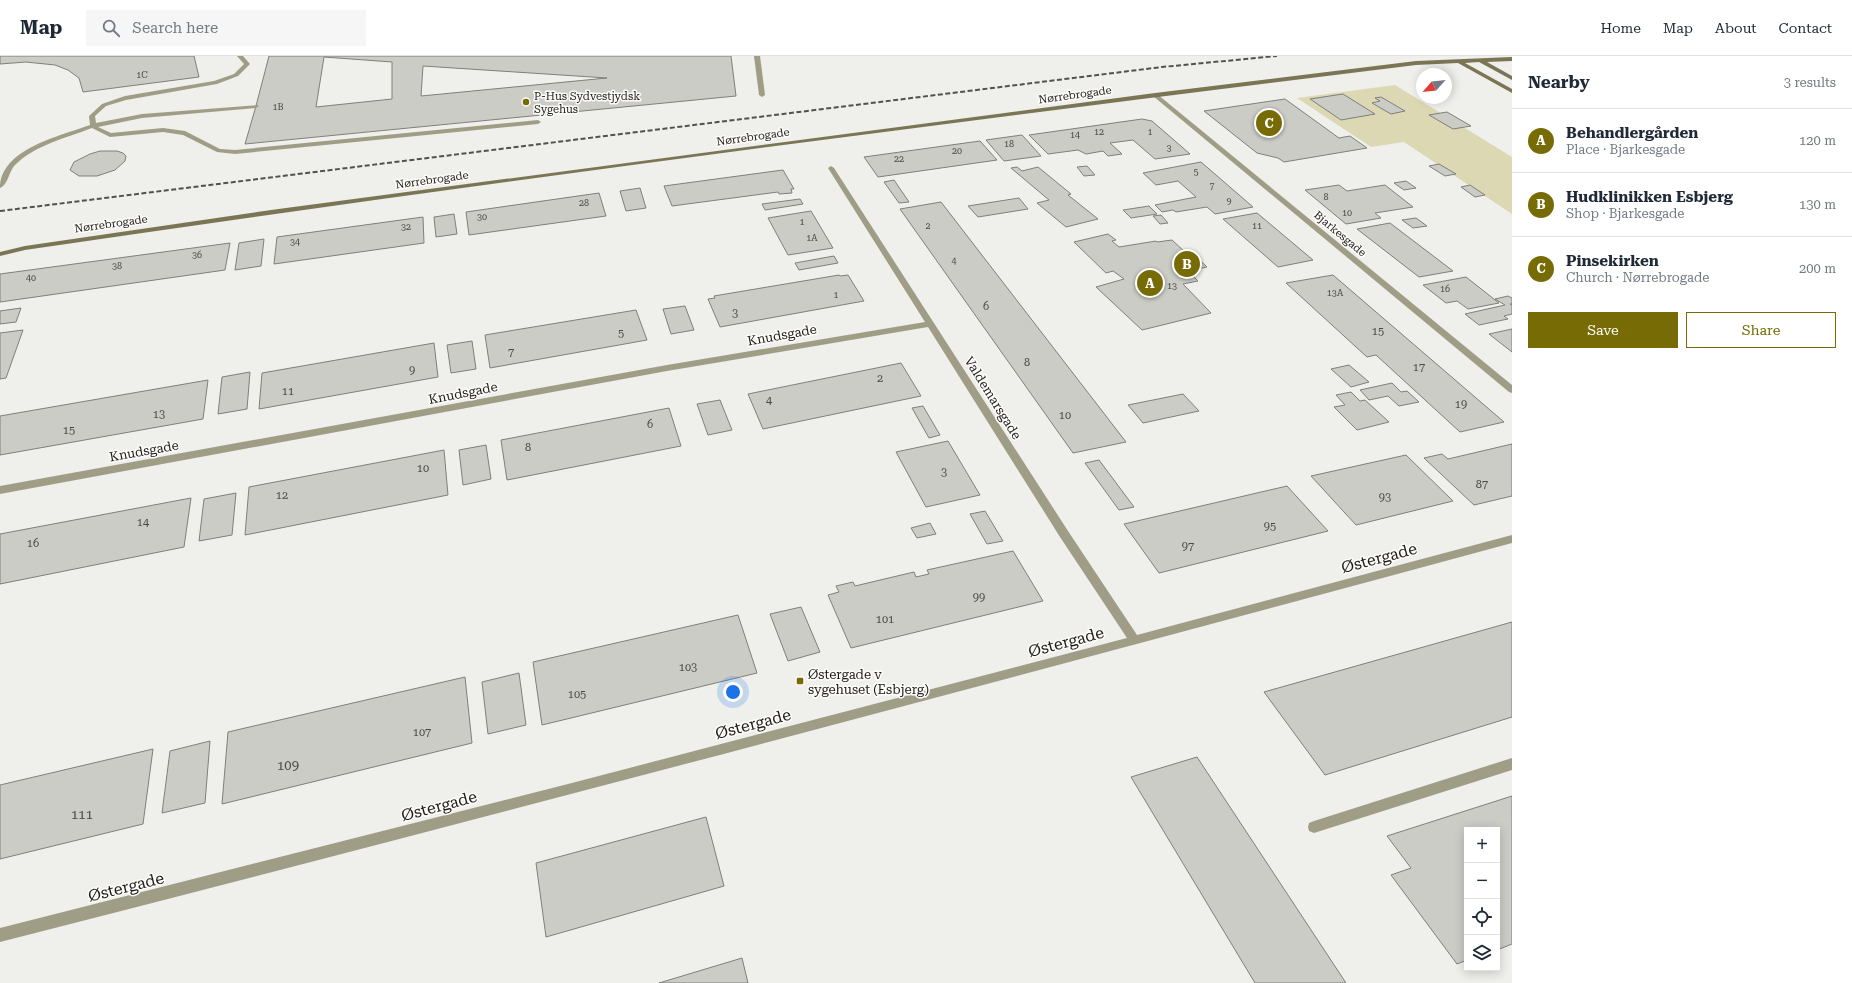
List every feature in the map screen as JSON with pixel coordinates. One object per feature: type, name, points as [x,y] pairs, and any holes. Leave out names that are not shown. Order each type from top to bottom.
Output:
[{"type":"street","points":[[240,56],[247,64],[236,75],[215,83],[125,98],[104,105],[92,116],[93,126],[100,132],[110,135],[162,130],[185,133],[219,151],[235,152],[538,122]]},
{"type":"street","points":[[757,56],[762,95]]},
{"type":"street","points":[[1450,56],[1475,70],[1510,94]]},
{"type":"street","points":[[1472,56],[1512,78]]},
{"type":"street","name":"Nørrebrogade","points":[[0,254],[25,248],[279,211],[1155,95],[1408,64],[1512,59]]},
{"type":"street","name":"Bjarkesgade","points":[[1155,95],[1512,390]]},
{"type":"street","points":[[0,186],[6,172],[18,159],[34,148],[60,137],[93,126],[142,116],[256,106]]},
{"type":"street","name":"Valdemarsgade","points":[[831,168],[1064,534],[1135,641]]},
{"type":"street","name":"Knudsgade","points":[[0,490],[667,368],[931,324]]},
{"type":"street","name":"Østergade","points":[[0,935],[205,884],[1135,641],[1512,539]]},
{"type":"street","points":[[1314,827],[1512,764]]},
{"type":"shaded area","points":[[1395,85],[1416,98],[1416,104],[1426,104],[1512,157],[1512,214],[1404,142],[1371,147],[1297,98]]},
{"type":"building","points":[[0,56],[194,56],[199,77],[83,92],[79,78],[68,70],[55,65],[26,62],[0,64]]},
{"type":"building","name":"P-Hus Sydvestjydsk Sygehus","points":[[269,56],[731,56],[736,96],[245,144]],"holes":[[[324,57],[392,62],[392,99],[316,107]],[[423,66],[607,78],[421,96]]]},
{"type":"building","points":[[1343,94],[1375,114],[1341,120],[1310,99]]},
{"type":"building","points":[[1381,97],[1405,111],[1391,114],[1372,103],[1380,101],[1375,98]]},
{"type":"building","points":[[1285,99],[1339,138],[1350,136],[1367,148],[1284,162],[1278,158],[1257,153],[1204,111]]},
{"type":"building","points":[[1447,112],[1471,126],[1453,129],[1429,115]]},
{"type":"building","points":[[1142,119],[1152,121],[1190,154],[1155,159],[1133,140],[1110,143],[1122,154],[1108,156],[1103,151],[1086,154],[1078,150],[1048,154],[1029,135]]},
{"type":"building","points":[[1022,135],[1041,156],[1004,161],[986,140]]},
{"type":"building","points":[[980,141],[997,160],[878,177],[864,157]]},
{"type":"building","points":[[100,151],[117,151],[123,153],[126,156],[125,161],[115,170],[97,176],[79,176],[70,170],[74,162]]},
{"type":"building","points":[[1201,162],[1253,207],[1215,214],[1207,207],[1176,212],[1173,210],[1162,212],[1155,205],[1196,197],[1178,181],[1156,185],[1143,173]]},
{"type":"building","points":[[1439,164],[1456,174],[1445,176],[1429,166]]},
{"type":"building","points":[[1087,166],[1095,175],[1084,176],[1077,167]]},
{"type":"building","points":[[1017,167],[1022,171],[1038,167],[1071,194],[1068,195],[1098,219],[1066,227],[1037,203],[1049,200],[1011,168]]},
{"type":"building","points":[[783,170],[794,189],[791,189],[792,193],[779,194],[778,192],[672,206],[664,186]]},
{"type":"building","points":[[894,180],[909,202],[899,203],[884,182]]},
{"type":"building","points":[[1406,181],[1416,188],[1404,190],[1394,183]]},
{"type":"building","points":[[1339,185],[1347,191],[1385,185],[1413,207],[1375,213],[1381,218],[1346,224],[1305,190]]},
{"type":"building","points":[[1470,185],[1485,195],[1475,197],[1461,187]]},
{"type":"building","points":[[640,188],[646,208],[626,211],[620,191]]},
{"type":"building","points":[[599,193],[606,216],[469,235],[466,212]]},
{"type":"building","points":[[1019,198],[1028,209],[978,217],[968,206]]},
{"type":"building","points":[[800,199],[803,204],[765,210],[762,204]]},
{"type":"building","points":[[941,202],[1126,442],[1073,453],[900,209]]},
{"type":"building","points":[[1149,206],[1157,214],[1131,218],[1123,210]]},
{"type":"building","points":[[811,211],[833,248],[788,255],[768,218]]},
{"type":"building","points":[[1257,213],[1313,260],[1278,267],[1223,219]]},
{"type":"building","points":[[454,214],[457,234],[436,237],[434,217]]},
{"type":"building","points":[[1161,215],[1168,223],[1160,224],[1153,216]]},
{"type":"building","points":[[423,217],[424,243],[274,264],[277,237]]},
{"type":"building","points":[[1416,218],[1427,226],[1413,228],[1402,220]]},
{"type":"building","points":[[1390,223],[1453,271],[1419,277],[1357,229]]},
{"type":"building","points":[[1108,234],[1116,240],[1112,241],[1119,247],[1172,240],[1185,252],[1190,251],[1207,267],[1188,271],[1198,281],[1183,284],[1211,313],[1142,330],[1096,287],[1124,279],[1113,271],[1106,273],[1074,242]]},
{"type":"building","points":[[264,239],[261,266],[235,270],[239,243]]},
{"type":"building","points":[[230,243],[225,270],[0,302],[0,274]]},
{"type":"building","points":[[834,256],[838,263],[799,270],[795,263]]},
{"type":"building","points":[[839,275],[848,275],[864,301],[720,327],[708,299],[715,298],[714,296]]},
{"type":"building","points":[[1333,275],[1504,422],[1460,432],[1376,355],[1367,357],[1286,283]]},
{"type":"building","points":[[1466,277],[1499,303],[1468,309],[1457,301],[1446,303],[1423,285]]},
{"type":"building","points":[[1508,296],[1512,298],[1512,304],[1510,304],[1512,305],[1512,314],[1504,316],[1508,319],[1479,325],[1465,314],[1505,305],[1495,299]]},
{"type":"building","points":[[685,306],[694,330],[671,334],[663,309]]},
{"type":"building","points":[[21,308],[16,322],[0,324],[0,311]]},
{"type":"building","points":[[636,310],[647,340],[490,368],[485,335]]},
{"type":"building","points":[[1512,329],[1512,352],[1489,334]]},
{"type":"building","points":[[23,330],[6,378],[0,379],[0,333]]},
{"type":"building","points":[[472,341],[476,369],[451,373],[447,345]]},
{"type":"building","points":[[434,343],[438,377],[259,409],[262,373]]},
{"type":"building","points":[[901,363],[921,396],[763,429],[748,394]]},
{"type":"building","points":[[1349,365],[1369,382],[1351,387],[1331,369]]},
{"type":"building","points":[[250,372],[247,409],[218,414],[222,377]]},
{"type":"building","points":[[208,380],[203,419],[0,455],[0,416]]},
{"type":"building","points":[[1392,383],[1401,392],[1407,391],[1419,402],[1399,406],[1388,396],[1369,400],[1360,390]]},
{"type":"building","points":[[1351,392],[1360,401],[1365,400],[1389,422],[1357,430],[1334,407],[1345,405],[1336,395]]},
{"type":"building","points":[[1183,394],[1199,411],[1143,423],[1128,405]]},
{"type":"building","points":[[720,400],[732,430],[708,435],[697,404]]},
{"type":"building","points":[[923,406],[940,435],[929,438],[912,408]]},
{"type":"building","points":[[669,408],[681,446],[507,480],[501,440]]},
{"type":"building","points":[[948,441],[980,495],[926,507],[896,452]]},
{"type":"building","points":[[1512,444],[1512,496],[1474,505],[1424,458],[1442,454],[1448,459]]},
{"type":"building","points":[[486,445],[491,479],[463,485],[459,450]]},
{"type":"building","points":[[444,450],[448,495],[245,535],[249,487]]},
{"type":"building","points":[[1406,455],[1453,501],[1356,525],[1311,476]]},
{"type":"building","points":[[1099,460],[1134,507],[1119,510],[1085,463]]},
{"type":"building","points":[[1287,486],[1328,531],[1159,573],[1124,524]]},
{"type":"building","points":[[236,493],[232,535],[199,541],[204,499]]},
{"type":"building","points":[[191,498],[184,547],[0,584],[0,534]]},
{"type":"building","points":[[985,511],[1003,541],[987,544],[970,514]]},
{"type":"building","points":[[930,523],[936,534],[917,538],[911,528]]},
{"type":"building","points":[[1013,551],[1043,601],[851,648],[828,595],[839,592],[836,586],[853,582],[855,586],[914,572],[916,577],[929,574],[927,570]]},
{"type":"building","points":[[801,607],[820,652],[788,661],[770,614]]},
{"type":"building","points":[[738,615],[757,673],[542,725],[533,662]]},
{"type":"building","points":[[1512,622],[1512,717],[1325,775],[1264,692]]},
{"type":"building","points":[[519,673],[526,725],[488,734],[482,682]]},
{"type":"building","points":[[465,677],[472,743],[222,804],[228,732]]},
{"type":"building","points":[[210,741],[205,803],[162,813],[170,751]]},
{"type":"building","points":[[153,749],[143,824],[0,859],[0,785]]},
{"type":"building","points":[[1197,757],[1346,983],[1255,983],[1131,777]]},
{"type":"building","points":[[1512,796],[1512,944],[1500,949],[1500,827],[1464,827],[1464,961],[1457,964],[1391,875],[1411,868],[1387,836]]},
{"type":"building","points":[[706,817],[724,886],[546,937],[536,863]]},
{"type":"building","points":[[742,958],[748,983],[659,983]]},
{"type":"railway","points":[[0,211],[1162,67],[1277,56]]},
{"type":"place","name":"P-Hus Sydvestjydsk Sygehus","points":[[526,102]]},
{"type":"place","name":"Pinsekirken","points":[[1269,123]]},
{"type":"place","name":"Hudklinikken Esbjerg","points":[[1187,264]]},
{"type":"place","name":"Behandlergården","points":[[1150,283]]},
{"type":"place","name":"Østergade v sygehuset (Esbjerg)","points":[[800,681]]}]
